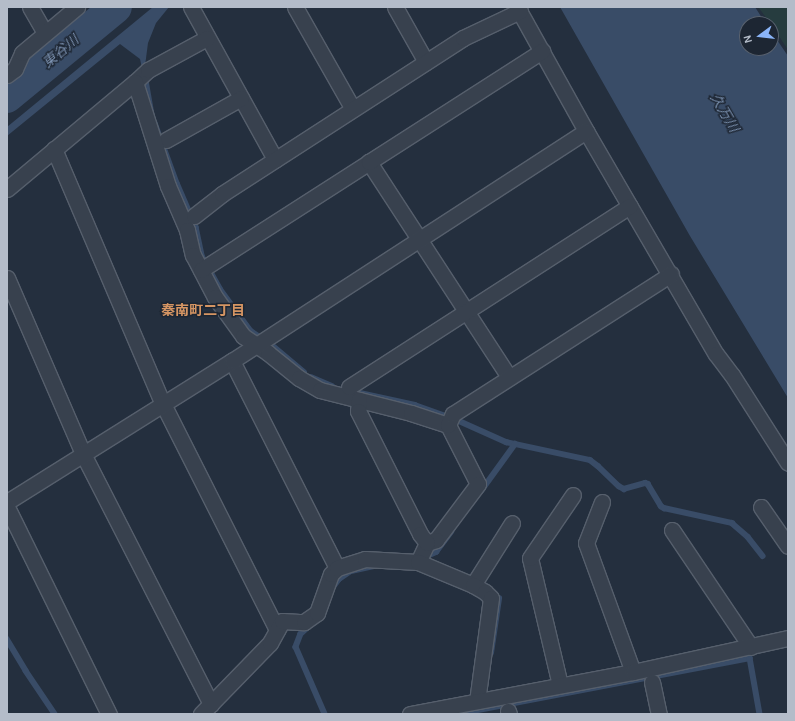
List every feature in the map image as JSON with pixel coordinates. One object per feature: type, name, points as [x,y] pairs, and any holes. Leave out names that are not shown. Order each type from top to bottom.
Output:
[{"type":"street","points":[[30,7],[45,32]]},
{"type":"street","points":[[7,75],[15,69],[22,53],[45,32],[77,7]]},
{"type":"street","points":[[191,7],[275,159]]},
{"type":"street","points":[[295,7],[353,109]]},
{"type":"street","points":[[395,7],[426,62]]},
{"type":"street","points":[[194,216],[222,194],[463,38],[519,9],[586,131],[671,274],[716,354],[732,375],[788,463]]},
{"type":"street","points":[[7,188],[141,76],[207,38]]},
{"type":"street","points":[[206,267],[542,51]]},
{"type":"street","points":[[141,76],[168,186],[187,230],[193,255],[206,267],[215,297],[243,336],[299,378],[320,390],[411,413],[451,419],[509,377],[671,274]]},
{"type":"street","points":[[166,140],[241,98]]},
{"type":"street","points":[[7,502],[232,361],[586,131]]},
{"type":"street","points":[[54,149],[163,404],[277,630]]},
{"type":"street","points":[[368,162],[509,377]]},
{"type":"street","points":[[349,387],[630,206]]},
{"type":"street","points":[[7,278],[83,454],[206,709],[270,643],[282,621],[304,622],[316,613],[331,574],[337,568],[365,559],[418,562],[473,585],[485,592],[491,598],[477,701]]},
{"type":"street","points":[[232,361],[337,568]]},
{"type":"street","points":[[359,400],[358,411],[420,534],[427,543]]},
{"type":"street","points":[[418,562],[427,543],[436,540],[478,484],[451,419]]},
{"type":"street","points":[[560,685],[530,558],[573,495]]},
{"type":"street","points":[[602,502],[586,543],[633,672]]},
{"type":"street","points":[[7,507],[110,714]]},
{"type":"street","points":[[761,507],[788,546]]},
{"type":"street","points":[[473,585],[512,523]]},
{"type":"street","points":[[672,530],[751,647]]},
{"type":"street","points":[[410,714],[633,672],[788,638]]},
{"type":"street","points":[[652,682],[659,714]]},
{"type":"green space","points":[[758,7],[788,7],[788,50],[779,36],[779,16],[765,16]]},
{"type":"water","points":[[153,7],[169,7],[156,23],[148,43],[145,66],[142,68],[140,59],[120,44],[7,136],[7,127]]},
{"type":"water","name":"久万川","points":[[560,7],[755,7],[761,16],[739,16],[739,56],[779,56],[779,43],[788,56],[788,398],[690,236]]},
{"type":"waterway","name":"東谷川","points":[[7,97],[116,7]]},
{"type":"waterway","points":[[145,75],[152,113]]},
{"type":"waterway","points":[[155,123],[177,183],[196,227],[202,256],[220,289],[251,331],[272,345],[304,372]]},
{"type":"waterway","points":[[311,377],[332,386]]},
{"type":"waterway","points":[[360,393],[415,405],[457,420],[506,442],[590,460],[624,489],[645,483],[648,484],[661,506],[664,508],[732,523],[748,537],[763,556]]},
{"type":"waterway","points":[[481,491],[515,444]]},
{"type":"waterway","points":[[428,560],[427,556],[436,552],[451,532]]},
{"type":"waterway","points":[[333,587],[339,579],[351,571],[374,566]]},
{"type":"waterway","points":[[491,653],[499,599]]},
{"type":"waterway","points":[[310,626],[301,634],[296,647],[325,714]]},
{"type":"waterway","points":[[7,639],[26,671],[55,714]]},
{"type":"waterway","points":[[457,714],[750,658],[760,714]]},
{"type":"district","name":"秦南町二丁目","points":[[203,311]]}]
